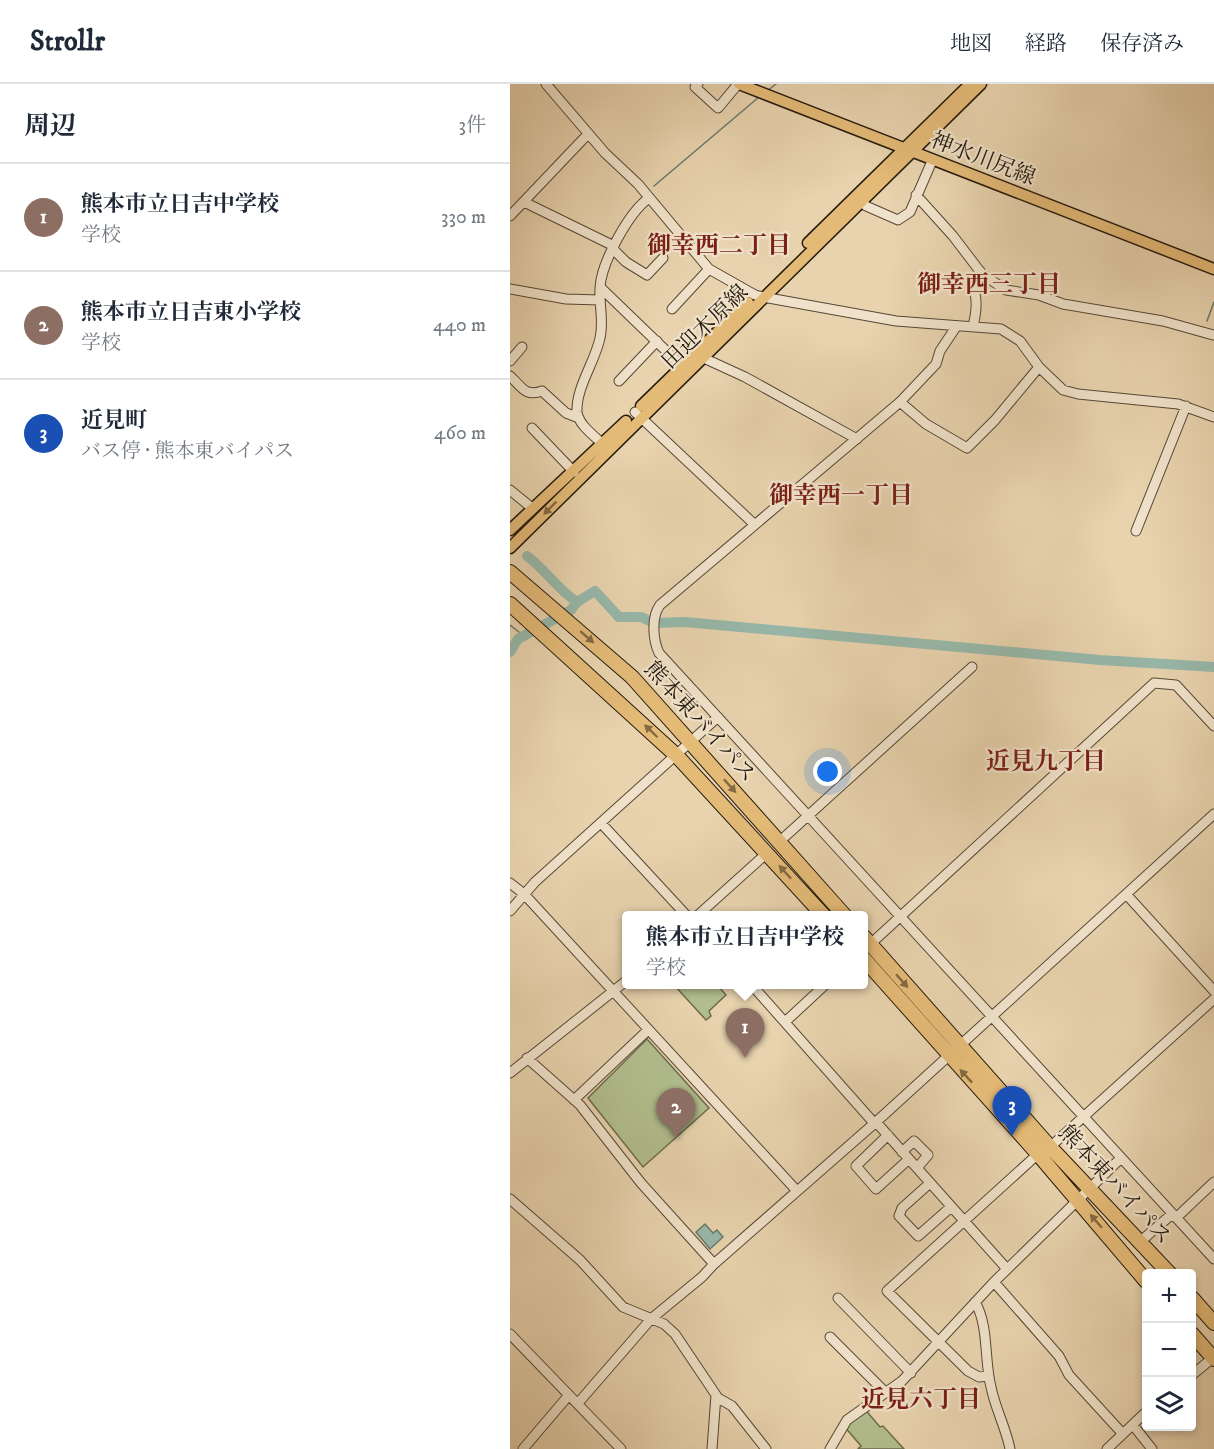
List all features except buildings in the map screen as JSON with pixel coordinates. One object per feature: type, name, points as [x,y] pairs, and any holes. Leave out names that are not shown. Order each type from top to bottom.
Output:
[{"type":"highway","name":"熊本東バイパス","points":[[510,573],[632,677],[841,911]]},
{"type":"highway","name":"熊本東バイパス","points":[[510,604],[614,696],[677,756],[820,911]]},
{"type":"highway","name":"熊本東バイパス","points":[[868,946],[959,1046],[1044,1151],[1077,1198],[1142,1275]]},
{"type":"highway","name":"熊本東バイパス","points":[[868,964],[948,1056],[1044,1151],[1089,1188],[1166,1269]]},
{"type":"highway","points":[[1102,1203],[1158,1269]]},
{"type":"highway","points":[[1135,1265],[1142,1271]]},
{"type":"highway","points":[[1196,1303],[1214,1323]]},
{"type":"highway","points":[[1196,1312],[1214,1332]]},
{"type":"highway","points":[[1192,1323],[1214,1355]]},
{"type":"highway","points":[[1196,1339],[1214,1355]]},
{"type":"main road","name":"神水川尻線","points":[[741,84],[932,161],[1214,269]]},
{"type":"main road","name":"田迎木原線","points":[[759,296],[862,201],[970,84]]},
{"type":"main road","name":"田迎木原線","points":[[510,548],[638,414],[908,151],[981,84]]},
{"type":"main road","name":"田迎木原線","points":[[510,530],[532,508],[605,447]]},
{"type":"street","points":[[546,84],[588,134],[649,198],[709,269],[759,296],[896,321],[1001,330],[1014,337],[1039,367],[1063,390],[1078,394],[1186,406],[1214,417]]},
{"type":"street","points":[[698,84],[695,87],[718,108],[741,84]]},
{"type":"street","points":[[510,216],[588,134]]},
{"type":"street","points":[[862,201],[866,206],[898,220],[910,212],[932,161]]},
{"type":"street","points":[[916,195],[953,236],[980,271],[1006,290],[1040,295],[1062,304],[1163,321],[1213,335]]},
{"type":"street","points":[[605,447],[579,418],[577,412],[583,383],[594,362],[601,337],[603,320],[600,287],[613,247],[637,210],[649,198]]},
{"type":"street","points":[[524,202],[613,247],[626,262],[647,275],[663,258]]},
{"type":"street","points":[[672,309],[709,269]]},
{"type":"street","points":[[972,326],[976,303],[975,290],[971,285],[980,271]]},
{"type":"street","points":[[600,287],[685,369]]},
{"type":"street","points":[[510,289],[566,299],[600,300]]},
{"type":"street","points":[[956,327],[940,351],[936,364],[900,402],[754,524],[656,611],[654,642],[659,653],[1214,1260]]},
{"type":"street","points":[[619,381],[657,341]]},
{"type":"street","points":[[510,361],[522,347]]},
{"type":"street","points":[[698,356],[746,377],[857,439]]},
{"type":"street","points":[[900,402],[926,424],[967,448],[995,420],[1039,367]]},
{"type":"street","points":[[510,376],[529,394],[542,392],[566,413],[579,418]]},
{"type":"street","points":[[1136,531],[1186,406]]},
{"type":"street","points":[[638,414],[754,524]]},
{"type":"street","points":[[532,428],[574,472]]},
{"type":"street","points":[[510,490],[532,508]]},
{"type":"street","points":[[779,842],[972,667]]},
{"type":"street","points":[[868,942],[900,917],[1154,683],[1176,685],[1214,726]]},
{"type":"street","points":[[510,911],[524,894],[718,717]]},
{"type":"street","points":[[579,1402],[651,1319],[707,1273],[714,1264],[875,1123],[1214,814]]},
{"type":"street","points":[[601,823],[683,911]]},
{"type":"street","points":[[702,911],[767,853]]},
{"type":"street","points":[[510,883],[524,894],[797,1191]]},
{"type":"street","points":[[1126,894],[1214,991]]},
{"type":"street","points":[[510,1072],[622,985]]},
{"type":"street","points":[[755,989],[1007,1269]]},
{"type":"street","points":[[785,1022],[821,989]]},
{"type":"street","points":[[988,1376],[979,1377],[968,1371],[887,1291],[1214,999]]},
{"type":"street","points":[[574,1100],[648,1030]]},
{"type":"street","points":[[527,1058],[574,1100],[641,1183],[714,1264]]},
{"type":"street","points":[[888,1135],[855,1166],[876,1189],[906,1155],[914,1141],[928,1155],[917,1168]]},
{"type":"street","points":[[830,1449],[847,1420],[911,1373],[994,1282],[1077,1198],[1121,1158]]},
{"type":"street","points":[[1141,1241],[1214,1182]]},
{"type":"street","points":[[926,1245],[899,1216],[902,1208],[930,1183]]},
{"type":"street","points":[[510,1199],[580,1260],[624,1307],[664,1324],[675,1334],[716,1395],[732,1406],[766,1449]]},
{"type":"street","points":[[918,1236],[951,1207]]},
{"type":"street","points":[[994,1282],[1059,1356],[1069,1374],[1122,1433]]},
{"type":"street","points":[[838,1298],[911,1373]]},
{"type":"street","points":[[975,1302],[983,1315],[988,1376],[1011,1449]]},
{"type":"street","points":[[510,1334],[569,1395],[579,1402],[620,1449]]},
{"type":"street","points":[[830,1337],[886,1393]]},
{"type":"street","points":[[1196,1371],[1214,1355]]},
{"type":"street","points":[[524,1449],[569,1395]]},
{"type":"street","points":[[712,1449],[716,1395]]},
{"type":"street","points":[[1107,1449],[1142,1416]]},
{"type":"street","points":[[1132,1425],[1152,1449]]},
{"type":"green space","points":[[678,989],[721,989],[726,995],[709,1011],[711,1016],[706,1020]]},
{"type":"green space","points":[[647,1039],[709,1108],[643,1167],[588,1098]]},
{"type":"green space","points":[[863,1407],[880,1427],[883,1426],[904,1449],[858,1449],[861,1446],[844,1426]]},
{"type":"shaded area","points":[[705,1224],[713,1233],[717,1230],[723,1237],[710,1249],[696,1232]]},
{"type":"waterway","points":[[767,91],[776,84]]},
{"type":"waterway","points":[[654,186],[759,97]]},
{"type":"waterway","points":[[1207,321],[1214,302]]},
{"type":"waterway","points":[[527,556],[577,602],[595,591],[619,617],[641,617],[654,623],[685,622],[1100,660],[1214,667]]},
{"type":"waterway","points":[[510,652],[518,639],[571,610],[577,602]]},
{"type":"waterway","points":[[510,625],[524,636]]},
{"type":"place","name":"熊本市立日吉中学校","points":[[745,1058]]},
{"type":"place","name":"近見町","points":[[1012,1136]]},
{"type":"place","name":"熊本市立日吉東小学校","points":[[676,1138]]},
{"type":"district","name":"御幸西二丁目","points":[[719,246]]},
{"type":"district","name":"御幸西三丁目","points":[[989,285]]},
{"type":"district","name":"御幸西一丁目","points":[[841,496]]},
{"type":"district","name":"近見九丁目","points":[[1046,762]]},
{"type":"district","name":"近見六丁目","points":[[921,1400]]}]
